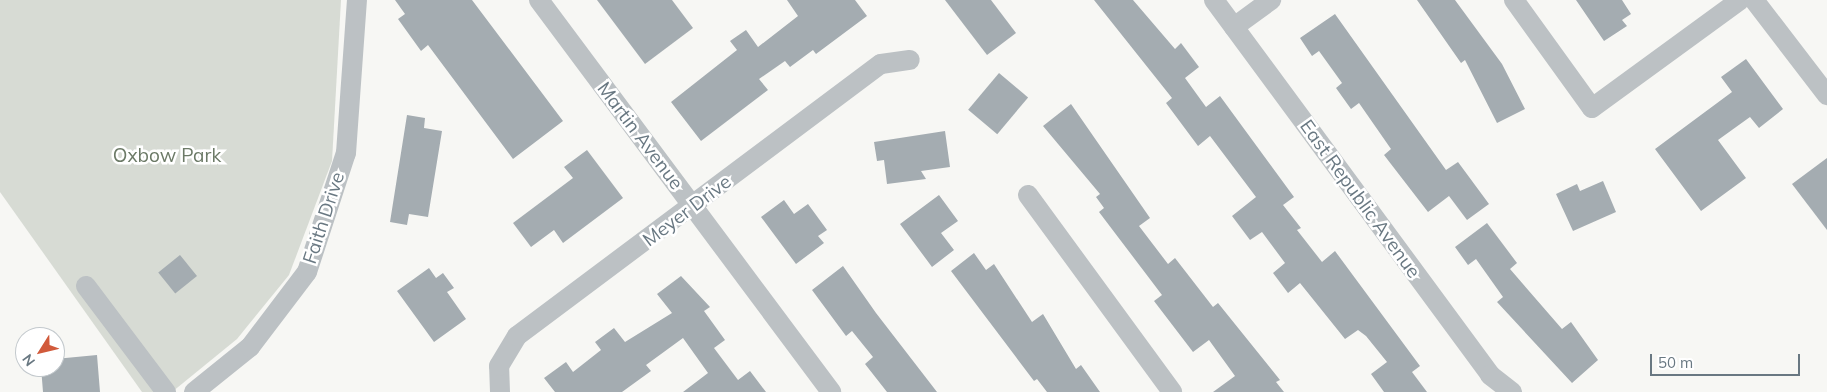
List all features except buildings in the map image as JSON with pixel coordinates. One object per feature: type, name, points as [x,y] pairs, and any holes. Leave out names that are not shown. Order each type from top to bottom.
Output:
[{"type":"street","name":"Faith Drive","points":[[194,392],[250,347],[307,272],[346,152],[357,0]]},
{"type":"street","name":"Martin Avenue","points":[[539,0],[831,392]]},
{"type":"street","name":"East Republic Avenue","points":[[1214,0],[1490,375],[1512,392]]},
{"type":"street","points":[[1234,27],[1271,0]]},
{"type":"street","points":[[1514,0],[1592,108],[1740,0]]},
{"type":"street","points":[[1754,0],[1827,95]]},
{"type":"street","name":"Meyer Drive","points":[[500,392],[499,366],[517,336],[881,64],[910,60]]},
{"type":"street","points":[[1028,195],[1172,392]]},
{"type":"street","points":[[86,286],[166,392]]},
{"type":"green space","name":"Oxbow Park","points":[[0,0],[341,0],[332,161],[289,275],[237,339],[172,392],[142,392],[0,192]]}]
